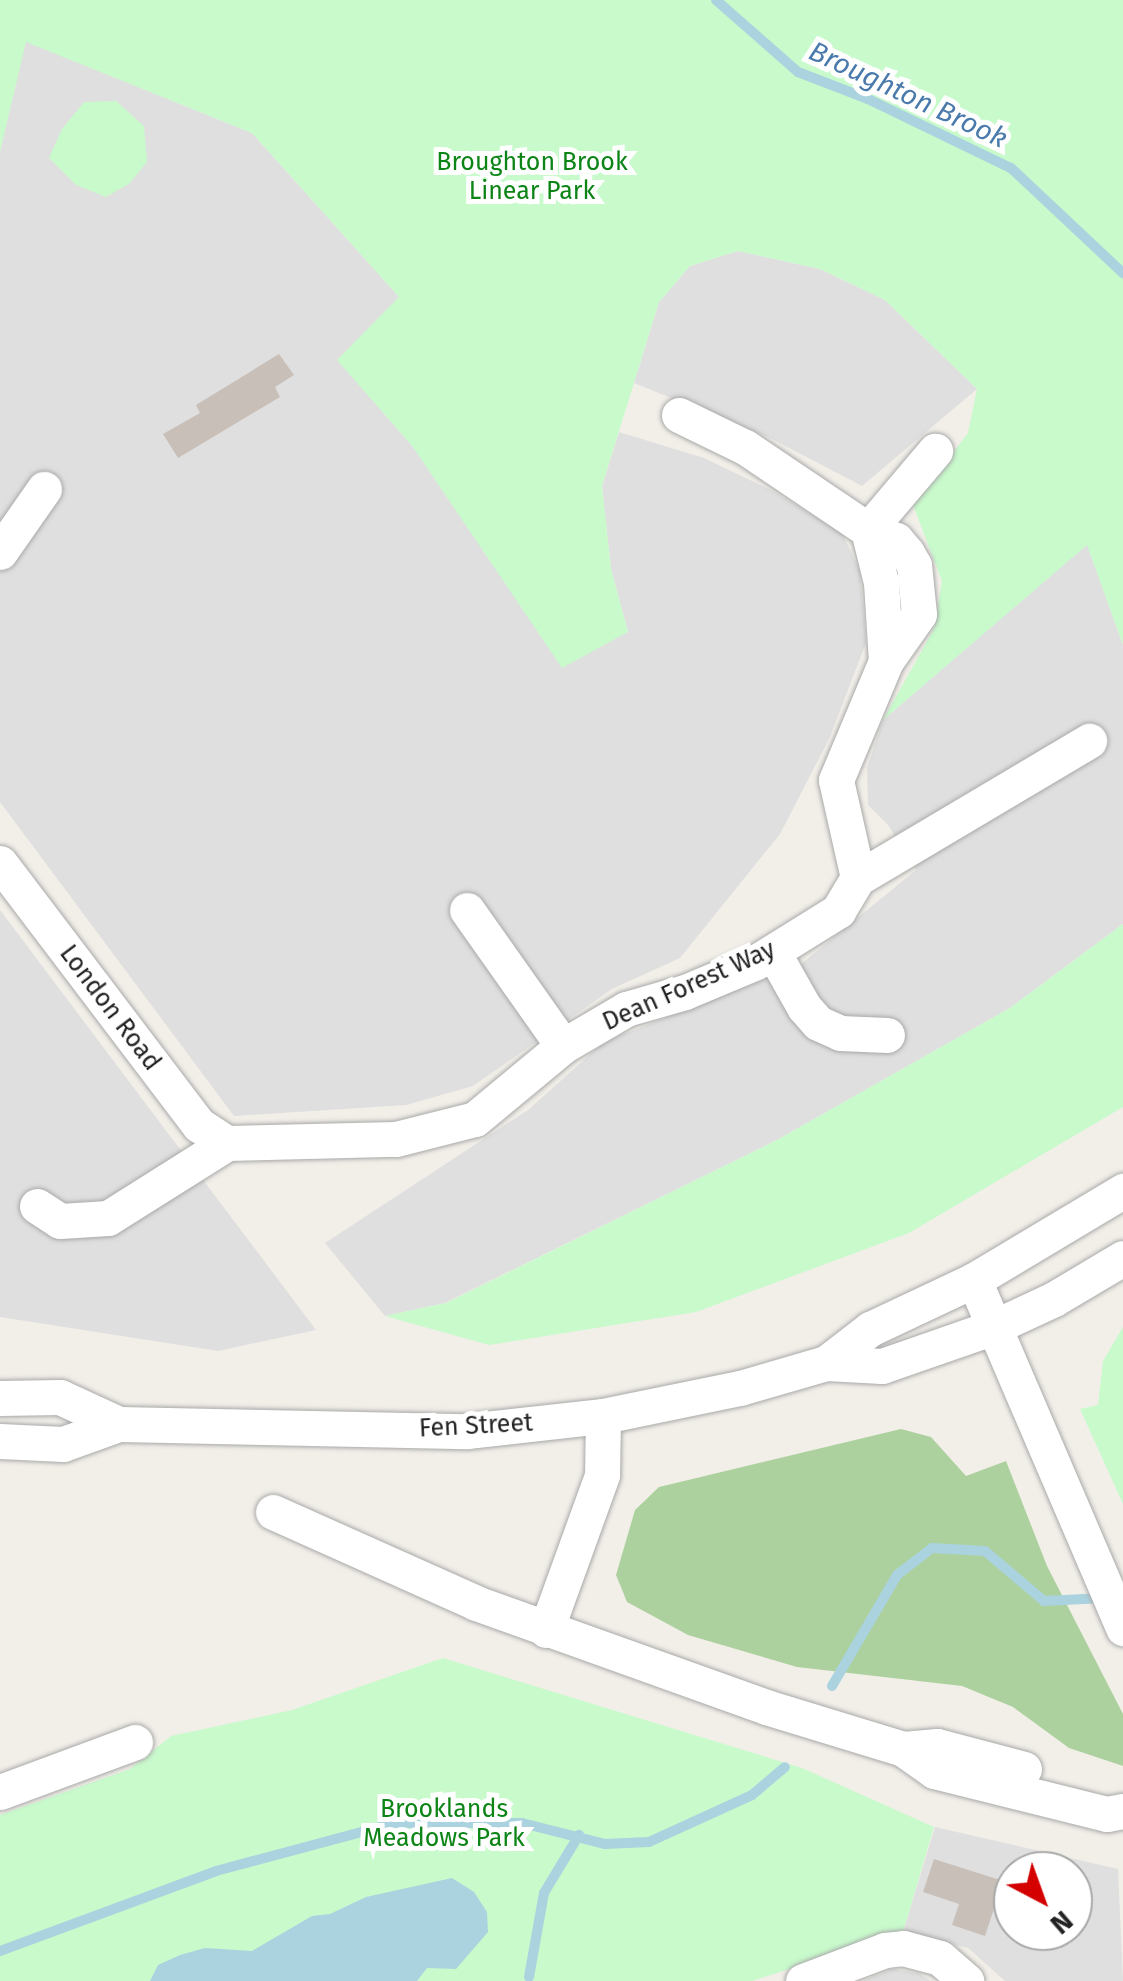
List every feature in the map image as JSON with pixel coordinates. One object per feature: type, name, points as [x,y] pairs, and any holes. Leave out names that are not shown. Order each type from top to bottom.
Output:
[{"type":"street","points":[[679,415],[745,447],[868,530],[881,582],[886,661],[836,780],[858,878]]},
{"type":"street","points":[[868,530],[935,451]]},
{"type":"street","points":[[0,552],[44,489]]},
{"type":"street","name":"Dean Forest Way","points":[[227,1143],[396,1139],[475,1118],[563,1046],[626,1009],[685,992],[773,952],[838,911],[858,878],[1090,741]]},
{"type":"street","name":"London Road","points":[[0,863],[199,1125],[227,1143]]},
{"type":"street","points":[[467,910],[563,1046]]},
{"type":"street","points":[[773,952],[804,1007],[818,1022],[840,1034],[887,1035]]},
{"type":"street","points":[[37,1206],[60,1221],[108,1218],[227,1143]]},
{"type":"street","name":"Fen Street","points":[[826,1363],[870,1329],[974,1280],[1123,1192]]},
{"type":"street","name":"Fen Street","points":[[0,1441],[63,1444],[119,1424],[467,1431],[604,1416],[740,1388],[826,1363],[882,1366],[994,1327],[1054,1299],[1123,1258]]},
{"type":"street","points":[[974,1280],[1123,1628]]},
{"type":"street","name":"Fen Street","points":[[0,1398],[60,1397],[119,1424]]},
{"type":"street","points":[[546,1630],[602,1475],[604,1416]]},
{"type":"street","points":[[273,1512],[546,1630],[766,1707],[903,1749],[934,1771],[1107,1814],[1123,1811]]},
{"type":"street","points":[[3,1780],[135,1742]]},
{"type":"street","points":[[903,1749],[937,1746],[1109,1791],[1123,1799]]},
{"type":"street","points":[[803,1981],[903,1948],[940,1958],[966,1981]]},
{"type":"shaded area","points":[[25,41],[252,133],[400,298],[338,360],[413,447],[628,632],[611,569],[602,486],[619,432],[704,458],[771,490],[842,533],[860,571],[866,643],[829,739],[780,834],[680,958],[612,989],[473,1086],[406,1105],[234,1116],[0,802],[0,152]]},
{"type":"shaded area","points":[[738,251],[820,269],[885,300],[977,389],[862,486],[770,438],[634,383],[659,302],[690,266]]},
{"type":"shaded area","points":[[1087,544],[1123,645],[1123,924],[1010,1008],[777,1140],[445,1303],[385,1316],[325,1243],[528,1110],[604,1042],[800,965],[916,870],[888,825],[868,805],[867,768],[883,720]]},
{"type":"shaded area","points":[[0,910],[316,1330],[218,1351],[0,1317]]},
{"type":"shaded area","points":[[935,1827],[1040,1851],[993,1851],[993,1951],[1093,1951],[1093,1863],[1118,1869],[1123,1981],[1005,1981],[968,1948],[903,1932]]},
{"type":"shaded area","points":[[893,1969],[918,1973],[931,1981],[862,1981]]},
{"type":"green space","name":"Broughton Brook Linear Park","points":[[0,0],[1123,0],[1123,645],[1087,545],[883,720],[934,629],[942,581],[913,505],[968,433],[977,389],[885,300],[820,269],[738,251],[690,266],[659,302],[602,486],[611,569],[628,632],[562,668],[413,447],[337,360],[399,297],[252,133],[26,42],[0,152]]},
{"type":"green space","points":[[116,101],[144,126],[147,162],[130,183],[106,197],[76,185],[49,158],[62,129],[84,102]]},
{"type":"green space","points":[[1123,924],[1123,1107],[909,1233],[696,1312],[489,1345],[385,1316],[446,1303],[777,1140],[1010,1008]]},
{"type":"green space","points":[[1123,1327],[1123,1504],[1080,1409],[1098,1405],[1103,1361]]},
{"type":"green space","points":[[901,1429],[931,1437],[966,1476],[1006,1461],[1047,1566],[1123,1714],[1123,1766],[1069,1748],[1013,1707],[962,1686],[797,1667],[688,1635],[627,1602],[616,1575],[635,1510],[659,1487]]},
{"type":"green space","name":"Brooklands Meadows Park","points":[[443,1658],[802,1768],[934,1827],[903,1932],[752,1981],[0,1981],[0,1815],[130,1769],[171,1736],[292,1710]]},
{"type":"water","points":[[452,1878],[474,1892],[487,1912],[488,1932],[456,1969],[427,1968],[417,1981],[150,1981],[158,1965],[180,1955],[205,1948],[252,1951],[312,1916],[330,1914],[366,1897]]},
{"type":"building","points":[[279,354],[294,375],[275,387],[280,397],[178,458],[163,434],[200,413],[196,405]]},
{"type":"building","points":[[934,1859],[993,1878],[993,1912],[985,1936],[952,1925],[959,1904],[923,1892]]},
{"type":"waterway","name":"Broughton Brook","points":[[716,0],[798,72],[868,99],[1011,168],[1123,273]]},
{"type":"waterway","points":[[832,1686],[897,1575],[932,1548],[985,1551],[1044,1601],[1104,1598]]},
{"type":"waterway","points":[[0,1951],[216,1871],[395,1823],[522,1823],[605,1844],[649,1842],[752,1795],[785,1767]]},
{"type":"waterway","points":[[529,1977],[544,1893],[579,1835]]}]
